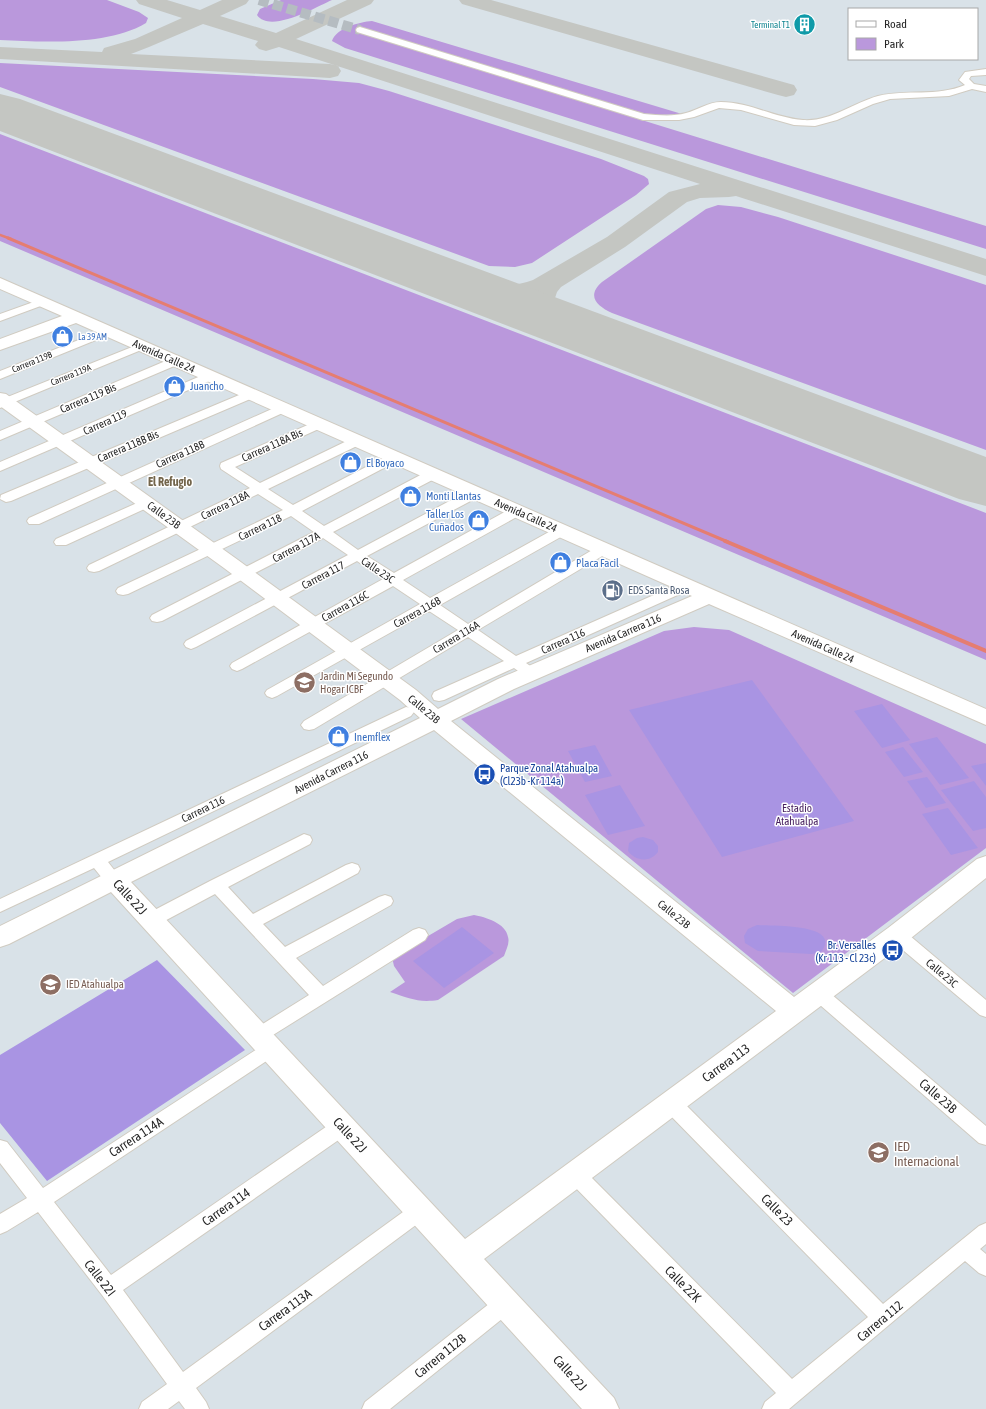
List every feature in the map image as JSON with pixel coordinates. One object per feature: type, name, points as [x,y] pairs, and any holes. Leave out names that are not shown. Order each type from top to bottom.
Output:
[{"type":"street","points":[[360,30],[643,117],[681,117],[692,115],[710,106],[725,106],[737,107],[791,122],[817,123],[829,120],[880,98],[893,97],[916,100],[951,99],[968,95],[979,88]]},
{"type":"street","points":[[979,88],[965,82],[966,76],[976,72],[986,72]]},
{"type":"street","name":"Avenida Calle 24","points":[[3,287],[42,302],[986,718]]},
{"type":"street","points":[[0,318],[42,302]]},
{"type":"street","points":[[0,346],[76,317]]},
{"type":"street","name":"Carrera 119B","points":[[0,375],[108,331]]},
{"type":"street","name":"Carrera 119A","points":[[2,401],[142,346]]},
{"type":"street","name":"Carrera 119 Bis","points":[[0,436],[175,361]]},
{"type":"street","name":"Carrera 119","points":[[0,467],[210,376]]},
{"type":"street","name":"Carrera 118B Bis","points":[[6,498],[251,394]]},
{"type":"street","name":"Calle 23B","points":[[2,401],[33,421],[212,550],[386,679],[438,707],[463,743],[794,1011]]},
{"type":"street","name":"Carrera 118B","points":[[34,521],[117,482],[283,408]]},
{"type":"street","name":"Carrera 118A Bis","points":[[226,466],[319,424]]},
{"type":"street","name":"Carrera 118A","points":[[94,568],[356,441]]},
{"type":"street","name":"Carrera 118","points":[[123,591],[292,511],[395,458]]},
{"type":"street","name":"Calle 23C","points":[[226,466],[523,668]]},
{"type":"street","name":"Carrera 117A","points":[[157,618],[245,574],[433,474]]},
{"type":"street","name":"Carrera 117","points":[[191,644],[475,493]]},
{"type":"street","points":[[61,542],[146,503]]},
{"type":"street","name":"Carrera 116C","points":[[237,666],[516,511]]},
{"type":"street","name":"Carrera 116B","points":[[272,693],[561,530]]},
{"type":"street","name":"Carrera 116A","points":[[309,725],[604,549]]},
{"type":"street","name":"Carrera 116","points":[[523,668],[686,586]]},
{"type":"street","name":"Avenida Carrera 116","points":[[0,938],[339,768],[438,707],[523,668],[710,596]]},
{"type":"street","name":"Carrera 116","points":[[0,906],[406,712]]},
{"type":"street","points":[[322,751],[339,768]]},
{"type":"street","points":[[151,920],[304,840]]},
{"type":"street","name":"Calle 22J","points":[[97,860],[464,1257],[598,1407]]},
{"type":"street","points":[[252,922],[352,869]]},
{"type":"street","name":"Carrera 113","points":[[464,1257],[818,993],[982,875]]},
{"type":"street","points":[[216,886],[321,996]]},
{"type":"street","points":[[284,956],[385,901]]},
{"type":"street","name":"Carrera 114A","points":[[0,1225],[40,1200],[265,1042],[321,996],[419,935]]},
{"type":"street","name":"Calle 23C","points":[[897,935],[986,1010]]},
{"type":"street","name":"Calle 23B","points":[[818,993],[986,1137]]},
{"type":"street","name":"Calle 23","points":[[671,1103],[883,1318]]},
{"type":"street","name":"Carrera 114","points":[[109,1288],[342,1126]]},
{"type":"street","name":"Calle 22I","points":[[0,1148],[109,1288],[198,1409]]},
{"type":"street","name":"Calle 22K","points":[[574,1174],[792,1394]]},
{"type":"street","name":"Carrera 113A","points":[[150,1409],[420,1210]]},
{"type":"street","name":"Carrera 112","points":[[774,1409],[986,1232]]},
{"type":"street","points":[[966,1248],[986,1266]]},
{"type":"street","name":"Carrera 112B","points":[[373,1409],[506,1303]]},
{"type":"green space","points":[[0,0],[107,0],[139,12],[148,18],[146,23],[131,30],[113,36],[94,39],[55,42],[0,40]]},
{"type":"green space","points":[[281,0],[332,0],[305,13],[272,22],[263,20],[257,15],[260,9]]},
{"type":"green space","points":[[372,21],[682,114],[660,115],[637,113],[363,29],[356,32],[986,226],[986,249],[345,48],[332,41],[334,36],[349,26]]},
{"type":"green space","points":[[0,63],[313,79],[359,83],[389,91],[601,159],[644,176],[648,179],[649,184],[636,195],[532,263],[515,267],[489,266],[0,87]]},
{"type":"green space","points":[[0,134],[986,513],[986,660],[0,241]]},
{"type":"green space","points":[[718,205],[741,207],[778,217],[986,285],[986,450],[612,313],[598,304],[594,296],[597,287],[602,282],[706,209]]},
{"type":"green space","name":"Estadio Atahualpa","points":[[694,627],[729,630],[986,744],[986,848],[793,993],[461,719],[664,631]]},
{"type":"green space","points":[[752,680],[854,821],[722,857],[629,710]]},
{"type":"green space","points":[[882,704],[910,740],[882,748],[854,711]]},
{"type":"green space","points":[[937,737],[969,778],[940,785],[909,744]]},
{"type":"green space","points":[[595,745],[612,776],[585,782],[568,751]]},
{"type":"green space","points":[[903,747],[923,772],[904,777],[885,752]]},
{"type":"green space","points":[[986,763],[986,786],[971,766]]},
{"type":"green space","points":[[927,777],[946,803],[926,808],[907,781]]},
{"type":"green space","points":[[974,781],[986,797],[986,828],[973,831],[941,790]]},
{"type":"green space","points":[[620,785],[645,826],[608,835],[585,795]]},
{"type":"green space","points":[[948,808],[978,848],[951,855],[922,814]]},
{"type":"green space","points":[[643,837],[653,840],[658,846],[658,852],[651,858],[638,859],[628,851],[629,843],[637,838]]},
{"type":"green space","points":[[474,915],[484,917],[499,924],[506,932],[508,946],[504,956],[438,1000],[419,1000],[390,992],[405,982],[394,966],[391,953],[423,939],[457,919]]},
{"type":"green space","points":[[757,925],[790,926],[815,931],[823,936],[825,943],[820,953],[811,954],[758,951],[745,943],[744,936],[748,929]]},
{"type":"green space","points":[[462,927],[494,953],[444,988],[413,961]]},
{"type":"green space","points":[[157,960],[245,1050],[47,1181],[0,1123],[0,1055]]},
{"type":"waterway","points":[[0,235],[11,239]]},
{"type":"waterway","points":[[8,238],[728,542]]},
{"type":"waterway","points":[[725,541],[986,651]]},
{"type":"taxiway","points":[[146,0],[201,17]]},
{"type":"taxiway","points":[[201,17],[239,0]]},
{"type":"taxiway","points":[[277,40],[364,0]]},
{"type":"taxiway","points":[[469,0],[786,90]]},
{"type":"taxiway","points":[[112,53],[142,43],[201,17]]},
{"type":"taxiway","points":[[201,17],[277,40]]},
{"type":"taxiway","points":[[266,45],[277,40]]},
{"type":"taxiway","points":[[277,40],[986,268]]},
{"type":"taxiway","points":[[0,53],[330,71]]},
{"type":"taxiway","points":[[552,281],[616,242],[678,197],[699,191],[729,190]]},
{"type":"taxiway","points":[[473,290],[493,293],[524,292],[543,286],[552,281]]},
{"type":"taxiway","points":[[552,281],[544,292],[541,301],[546,313],[564,324]]},
{"type":"runway","points":[[0,111],[986,483]]},
{"type":"tunnel","points":[[259,0],[360,30]]},
{"type":"place","name":"Terminal T1","points":[[805,25]]},
{"type":"place","name":"La 39 AM","points":[[63,337]]},
{"type":"place","name":"Juancho","points":[[174,386]]},
{"type":"place","name":"El Boyaco","points":[[351,463]]},
{"type":"place","name":"Monti Llantas","points":[[410,496]]},
{"type":"place","name":"Taller Los Cuñados","points":[[479,520]]},
{"type":"place","name":"Placa Facil","points":[[560,563]]},
{"type":"place","name":"EDS Santa Rosa","points":[[613,590]]},
{"type":"place","name":"Jardin Mi Segundo Hogar ICBF","points":[[305,682]]},
{"type":"place","name":"Inemflex","points":[[338,737]]},
{"type":"place","name":"Parque Zonal Atahualpa (Cl23b -Kr 114a)","points":[[484,774]]},
{"type":"place","name":"Br. Versalles (Kr 113 - Cl 23c)","points":[[892,951]]},
{"type":"place","name":"IED Atahualpa","points":[[51,984]]},
{"type":"place","name":"IED Internacional","points":[[879,1153]]},
{"type":"district","name":"El Refugio","points":[[170,482]]}]
